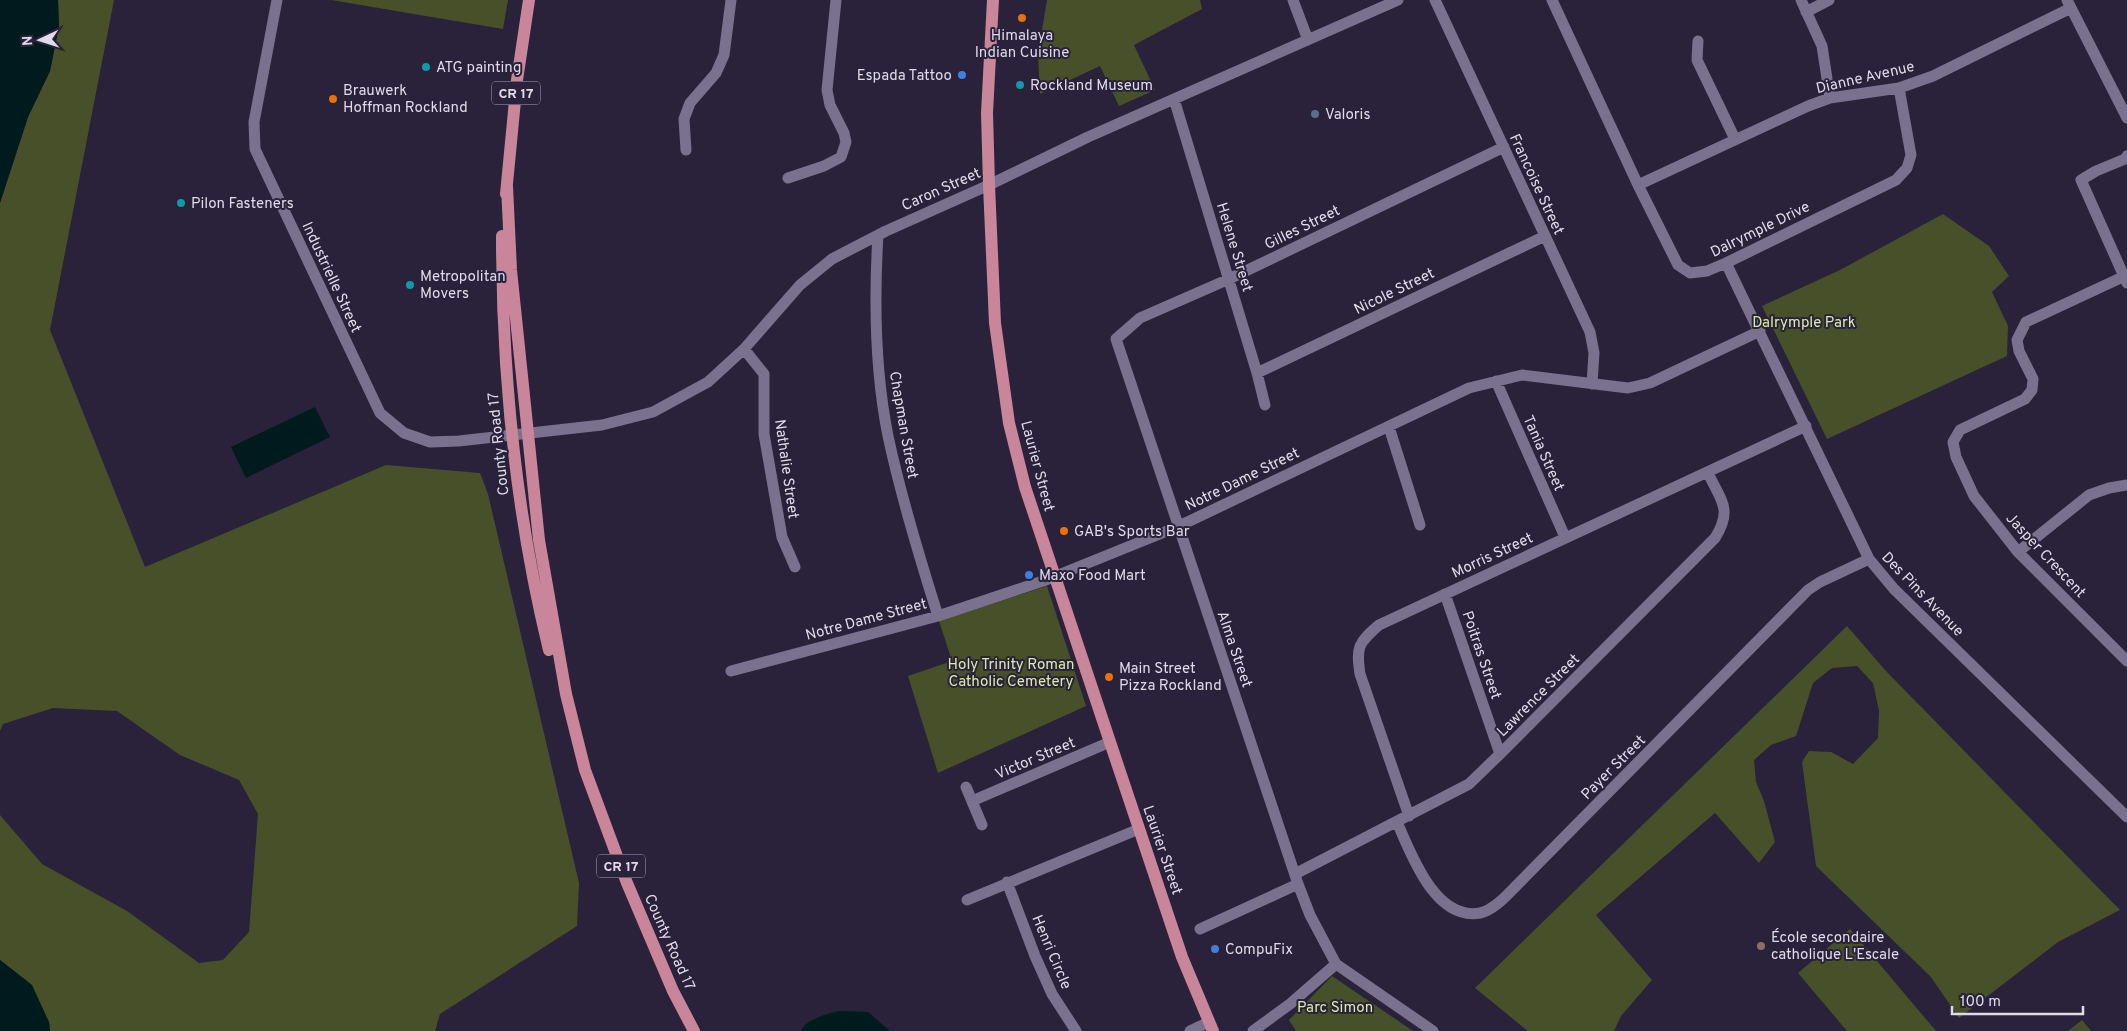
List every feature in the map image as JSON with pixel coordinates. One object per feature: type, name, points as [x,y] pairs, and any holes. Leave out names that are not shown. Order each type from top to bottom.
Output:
[{"type":"main road","name":"County Road 17","points":[[529,0],[517,80],[502,231],[502,279],[512,434],[522,516],[540,613],[553,665],[566,694]]},
{"type":"main road","name":"Laurier Street","points":[[993,0],[987,112],[989,185],[995,323],[1009,423],[1021,473],[1054,577],[1182,957],[1211,1026]]},
{"type":"main road","name":"County Road 17","points":[[507,186],[511,270],[539,540],[566,694],[585,770],[627,883],[673,991],[694,1031]]},
{"type":"street","name":"Industrielle Street","points":[[277,0],[254,122],[255,148],[380,413],[404,433],[430,442],[527,433]]},
{"type":"street","points":[[686,150],[684,119],[690,103],[716,73],[724,55],[731,0]]},
{"type":"street","points":[[788,178],[824,166],[840,157],[846,142],[844,133],[830,105],[827,90],[835,0]]},
{"type":"street","points":[[1293,0],[1308,40]]},
{"type":"street","name":"Caron Street","points":[[527,433],[602,426],[653,412],[708,382],[744,349],[800,284],[832,258],[1174,99],[1398,0]]},
{"type":"street","name":"Francoise Street","points":[[1436,0],[1590,332],[1594,352],[1592,384]]},
{"type":"street","name":"Dalrymple Drive","points":[[1552,0],[1638,186],[1678,265],[1690,273],[1707,271],[1726,263],[1896,180],[1907,168],[1911,155],[1900,88]]},
{"type":"street","points":[[1801,0],[1822,46],[1830,98]]},
{"type":"street","points":[[1806,12],[1829,0]]},
{"type":"street","points":[[2069,4],[2127,118]]},
{"type":"street","name":"Dianne Avenue","points":[[1638,186],[1735,139],[1830,98],[1900,88],[1933,76],[2069,4]]},
{"type":"street","points":[[1698,41],[1697,60],[1735,139]]},
{"type":"street","name":"Helene Street","points":[[1174,99],[1265,404]]},
{"type":"street","name":"Gilles Street","points":[[1116,339],[1140,318],[1229,279],[1504,147]]},
{"type":"street","points":[[2126,278],[2081,180],[2096,171],[2125,159],[2127,156]]},
{"type":"street","name":"Chapman Street","points":[[878,235],[876,267],[879,368],[888,435],[907,517],[938,616]]},
{"type":"street","name":"Nicole Street","points":[[1257,373],[1544,236]]},
{"type":"street","name":"Des Pins Avenue","points":[[1726,263],[1869,558],[1894,589],[2127,816]]},
{"type":"street","name":"Jasper Crescent","points":[[2126,278],[2026,322],[2017,340],[2019,350],[2033,379],[2032,390],[2025,399],[1960,430],[1953,442],[1956,457],[1974,496],[2018,552],[2127,661]]},
{"type":"street","name":"Notre Dame Street","points":[[730,671],[938,616],[1054,577],[1178,527],[1283,475],[1469,388],[1522,375],[1628,388],[1650,382],[1760,331]]},
{"type":"street","name":"Alma Street","points":[[1116,339],[1296,879],[1310,915],[1336,964]]},
{"type":"street","name":"Nathalie Street","points":[[744,349],[764,374],[764,434],[782,537],[795,567]]},
{"type":"street","name":"Tania Street","points":[[1496,381],[1565,537]]},
{"type":"street","name":"Morris Street","points":[[1409,816],[1360,674],[1358,654],[1363,638],[1379,625],[1806,426]]},
{"type":"street","points":[[1389,427],[1420,524]]},
{"type":"street","name":"Lawrence Street","points":[[1200,929],[1296,879],[1469,784],[1715,538],[1724,523],[1724,507],[1708,473]]},
{"type":"street","points":[[2018,552],[2089,495],[2109,488],[2127,485]]},
{"type":"street","name":"Payer Street","points":[[1397,822],[1412,855],[1431,889],[1446,904],[1463,913],[1482,913],[1499,902],[1517,885],[1808,590],[1820,582],[1869,558]]},
{"type":"street","name":"Poitras Street","points":[[1445,594],[1500,754]]},
{"type":"street","name":"Victor Street","points":[[972,801],[1110,742]]},
{"type":"street","points":[[966,787],[982,825]]},
{"type":"street","points":[[967,900],[1139,829]]},
{"type":"street","name":"Henri Circle","points":[[1008,882],[1035,956],[1052,994],[1076,1031]]},
{"type":"street","points":[[1253,1031],[1290,1004],[1336,964],[1433,1031]]},
{"type":"street","points":[[1190,1031],[1211,1026]]},
{"type":"green space","points":[[58,0],[114,0],[50,330],[145,567],[386,465],[480,473],[488,494],[579,883],[577,926],[440,1014],[435,1031],[50,1031],[49,1022],[28,982],[0,960],[0,815],[42,864],[127,911],[199,963],[223,960],[249,932],[258,814],[239,780],[180,755],[117,711],[53,708],[3,724],[0,731],[0,203],[28,117],[50,71],[59,26]]},
{"type":"green space","points":[[331,0],[508,0],[503,29]]},
{"type":"green space","points":[[1047,0],[1200,0],[1202,9],[1134,45],[1155,90],[1119,106],[1100,66],[1040,94],[1038,54]]},
{"type":"green space","name":"Dalrymple Park","points":[[1943,214],[1989,246],[2009,276],[1992,292],[2008,326],[2007,356],[1827,439],[1762,306],[1840,270]]},
{"type":"green space","name":"Holy Trinity Roman Catholic Cemetery","points":[[1047,586],[1086,706],[938,773],[908,676],[952,661],[939,621]]},
{"type":"green space","points":[[1847,626],[1885,670],[2120,910],[2058,942],[1959,1018],[1931,977],[1816,866],[1802,762],[1809,751],[1831,752],[1853,764],[1878,738],[1879,711],[1873,683],[1857,666],[1832,668],[1813,683],[1796,736],[1771,745],[1754,760],[1756,782],[1764,801],[1775,842],[1759,863],[1715,813],[1596,915],[1652,980],[1621,1016],[1614,1031],[1528,1031],[1475,988]]},
{"type":"green space","points":[[1850,929],[1936,1031],[1847,1031],[1798,973]]},
{"type":"green space","name":"Parc Simon","points":[[1332,976],[1413,1031],[1296,1031],[1289,1020]]},
{"type":"green space","points":[[2082,1020],[2091,1031],[2068,1031]]},
{"type":"shaded area","points":[[0,0],[58,0],[59,26],[50,71],[28,117],[0,203]]},
{"type":"shaded area","points":[[315,407],[330,437],[246,478],[231,447]]},
{"type":"shaded area","points":[[0,960],[32,985],[49,1022],[50,1031],[0,1031]]},
{"type":"shaded area","points":[[839,1011],[868,1012],[890,1031],[801,1031],[812,1020]]},
{"type":"place","name":"Himalaya Indian Cuisine","points":[[1022,18]]},
{"type":"place","name":"ATG painting","points":[[426,67]]},
{"type":"place","name":"Espada Tattoo","points":[[962,75]]},
{"type":"place","name":"Rockland Museum","points":[[1020,85]]},
{"type":"place","name":"Brauwerk Hoffman Rockland","points":[[333,99]]},
{"type":"place","name":"Valoris","points":[[1315,114]]},
{"type":"place","name":"Pilon Fasteners","points":[[181,203]]},
{"type":"place","name":"Metropolitan Movers","points":[[410,285]]},
{"type":"place","name":"GAB's Sports Bar","points":[[1064,531]]},
{"type":"place","name":"Maxo Food Mart","points":[[1029,575]]},
{"type":"place","name":"Main Street Pizza Rockland","points":[[1109,677]]},
{"type":"place","name":"École secondaire catholique L'Escale","points":[[1761,946]]},
{"type":"place","name":"CompuFix","points":[[1215,949]]}]
